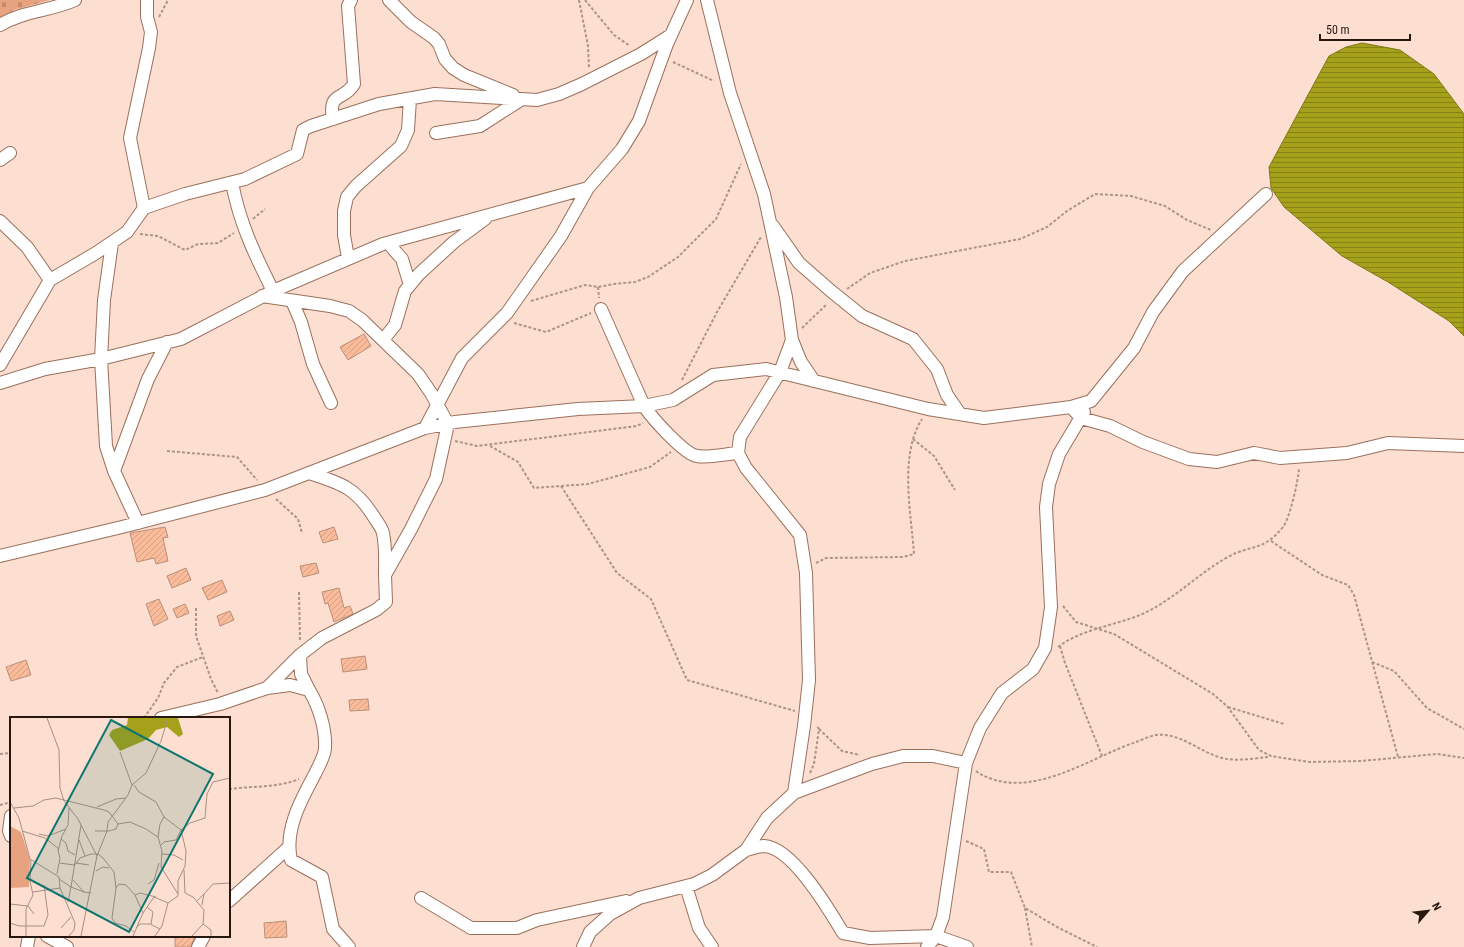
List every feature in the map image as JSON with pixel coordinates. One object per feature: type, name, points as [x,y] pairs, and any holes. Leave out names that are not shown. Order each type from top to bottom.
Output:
[{"type":"street","points":[[0,25],[19,15],[41,11],[75,0]]},
{"type":"street","points":[[144,208],[130,138],[151,32],[147,17],[147,0]]},
{"type":"street","points":[[333,119],[330,107],[332,101],[351,89],[354,84],[348,6],[351,0]]},
{"type":"street","points":[[389,0],[411,22],[434,38],[439,44],[445,59],[453,68],[464,75],[522,100]]},
{"type":"street","points":[[425,428],[462,358],[510,307],[561,236],[588,188],[622,149],[638,121],[671,35],[687,0]]},
{"type":"street","points":[[707,0],[730,93],[764,194],[786,297],[792,340],[801,362],[814,381]]},
{"type":"street","points":[[0,365],[50,280],[112,243],[127,232],[144,208],[185,194],[258,174],[296,154],[303,130],[333,119],[379,104],[435,94],[537,100],[559,94],[589,80],[641,54],[671,35]]},
{"type":"street","points":[[348,258],[344,235],[344,212],[347,197],[356,186],[401,146],[408,130],[410,99]]},
{"type":"street","points":[[436,133],[480,126],[522,100]]},
{"type":"street","points":[[232,182],[238,211],[267,293]]},
{"type":"street","points":[[0,383],[45,369],[101,358],[181,338],[267,293],[348,258],[388,243],[588,188]]},
{"type":"street","points":[[927,947],[936,936],[943,917],[966,763],[980,728],[1002,693],[1033,669],[1046,648],[1051,607],[1046,507],[1049,484],[1059,454],[1091,401],[1134,348],[1153,312],[1183,271],[1266,194]]},
{"type":"street","points":[[383,340],[395,325],[405,292],[419,274],[454,242],[492,215]]},
{"type":"street","points":[[0,221],[27,247],[50,280]]},
{"type":"street","points":[[770,222],[799,263],[837,296],[862,316],[913,339],[937,369],[947,395],[960,414]]},
{"type":"street","points":[[112,243],[104,300],[101,358],[106,446],[114,471],[138,523]]},
{"type":"street","points":[[388,243],[402,259],[410,285]]},
{"type":"street","points":[[267,293],[292,301],[330,306],[349,311],[362,320],[418,374],[438,405],[448,424],[436,479],[411,529],[385,575]]},
{"type":"street","points":[[292,301],[301,322],[313,364],[331,403]]},
{"type":"street","points":[[601,309],[644,406],[653,419],[680,446],[696,456],[738,453]]},
{"type":"street","points":[[792,340],[780,372],[740,437],[738,453],[746,468],[800,535],[805,567],[808,680],[805,714],[794,793]]},
{"type":"street","points":[[114,471],[148,379],[167,342]]},
{"type":"street","points":[[0,556],[138,523],[266,490],[425,428],[578,409],[644,406],[673,400],[713,375],[766,369],[928,409],[984,418],[1071,407],[1091,401]]},
{"type":"street","points":[[1071,407],[1081,418],[1110,426],[1143,442],[1189,459],[1217,462],[1254,453],[1280,458],[1300,458],[1347,453],[1388,443],[1464,446]]},
{"type":"street","points":[[268,688],[300,655],[322,638],[376,610],[386,602],[385,544],[383,531],[369,508],[357,495],[342,484],[309,473]]},
{"type":"street","points":[[300,655],[301,674],[322,721],[325,749],[317,769],[300,802],[292,827],[288,848],[291,860],[322,877],[333,929],[349,947]]},
{"type":"street","points":[[165,717],[225,702],[268,688],[290,685],[309,690]]},
{"type":"street","points":[[420,898],[471,928],[517,928],[537,920],[639,898],[686,886],[712,875],[746,850],[767,818],[794,793],[872,764],[903,756],[933,756],[966,763]]},
{"type":"street","points":[[10,824],[10,834]]},
{"type":"street","points":[[746,850],[764,846],[785,855],[807,879],[843,933],[870,938],[936,936],[967,947]]},
{"type":"street","points":[[230,900],[288,848]]},
{"type":"street","points":[[686,886],[699,928],[712,947]]},
{"type":"street","points":[[583,947],[590,932],[610,914],[639,898]]},
{"type":"street","points":[[27,947],[29,937]]},
{"type":"street","points":[[48,937],[67,947]]},
{"type":"street","points":[[198,947],[203,937]]},
{"type":"path","points":[[579,0],[588,46],[589,80]]},
{"type":"path","points":[[510,307],[585,285],[598,287],[635,282],[648,277],[678,257],[716,220],[748,146]]},
{"type":"path","points":[[792,340],[818,310],[870,273],[905,261],[1020,239],[1047,227],[1067,211],[1095,194],[1131,196],[1165,206],[1187,220],[1222,235]]},
{"type":"path","points":[[127,232],[158,236],[185,250],[198,244],[218,243],[265,209]]},
{"type":"path","points":[[677,385],[686,373],[718,312],[770,222]]},
{"type":"path","points":[[500,318],[546,332],[601,309],[598,287]]},
{"type":"path","points":[[805,567],[826,558],[903,557],[914,554],[908,468],[914,430],[928,409]]},
{"type":"path","points":[[445,438],[477,446],[489,445],[609,428],[637,426],[653,419]]},
{"type":"path","points":[[913,439],[934,456],[955,490]]},
{"type":"path","points":[[489,445],[518,462],[534,488],[588,484],[650,467],[680,446]]},
{"type":"path","points":[[167,451],[237,457],[266,490],[298,519],[302,533]]},
{"type":"path","points":[[1054,650],[1096,628],[1138,616],[1161,605],[1196,578],[1230,556],[1271,540],[1285,525],[1298,475],[1300,458]]},
{"type":"path","points":[[561,486],[617,573],[650,599],[687,680],[805,714]]},
{"type":"path","points":[[1271,540],[1322,575],[1348,585],[1354,595],[1398,758]]},
{"type":"path","points":[[299,592],[300,655]]},
{"type":"path","points":[[1050,592],[1076,622],[1114,634],[1171,667],[1213,694],[1227,706],[1259,750],[1271,756]]},
{"type":"path","points":[[196,608],[196,636],[210,679],[217,692],[225,702]]},
{"type":"path","points":[[1048,631],[1060,646],[1065,663],[1102,756]]},
{"type":"path","points":[[145,717],[158,698],[164,683],[177,667],[203,657]]},
{"type":"path","points":[[1372,662],[1394,671],[1427,708],[1464,729]]},
{"type":"path","points":[[1227,706],[1284,724]]},
{"type":"path","points":[[819,729],[842,751],[866,756]]},
{"type":"path","points":[[966,763],[980,775],[1006,784],[1028,783],[1083,765],[1124,746],[1156,735],[1176,737],[1204,751],[1226,759],[1271,756],[1309,762],[1361,761],[1437,754],[1464,758]]},
{"type":"path","points":[[0,754],[10,753]]},
{"type":"path","points":[[230,790],[253,786],[286,784],[317,769]]},
{"type":"path","points":[[0,805],[10,802]]},
{"type":"path","points":[[955,836],[984,849],[989,872],[1011,872],[1025,908],[1032,947]]},
{"type":"path","points":[[1025,908],[1057,927],[1097,947]]},
{"type":"green space","points":[[0,0],[50,0],[14,10],[0,19]]},
{"type":"shaded area","points":[[1362,43],[1400,50],[1434,74],[1464,114],[1464,336],[1449,321],[1388,282],[1342,256],[1284,207],[1271,188],[1269,167],[1329,56],[1346,47]]},
{"type":"building","points":[[364,334],[371,346],[348,360],[340,347]]},
{"type":"building","points":[[165,527],[168,537],[163,538],[168,561],[156,564],[154,558],[137,562],[130,533]]},
{"type":"building","points":[[334,527],[338,539],[323,543],[319,532]]},
{"type":"building","points":[[316,563],[319,573],[303,577],[300,566]]},
{"type":"building","points":[[186,568],[191,580],[172,588],[167,576]]},
{"type":"building","points":[[222,580],[227,592],[208,600],[202,588]]},
{"type":"building","points":[[339,588],[344,608],[350,606],[353,614],[334,622],[328,603],[325,604],[322,592]]},
{"type":"building","points":[[159,599],[168,619],[154,626],[146,604]]},
{"type":"building","points":[[185,604],[189,613],[177,618],[173,609]]},
{"type":"building","points":[[230,611],[234,620],[220,626],[217,616]]},
{"type":"building","points":[[365,656],[367,669],[343,672],[341,659]]},
{"type":"building","points":[[26,660],[31,675],[11,681],[6,667]]},
{"type":"building","points":[[368,699],[369,710],[350,711],[349,700]]},
{"type":"building","points":[[286,921],[287,937],[265,938],[264,923]]},
{"type":"building","points":[[175,937],[195,937],[191,947],[175,947]]}]
